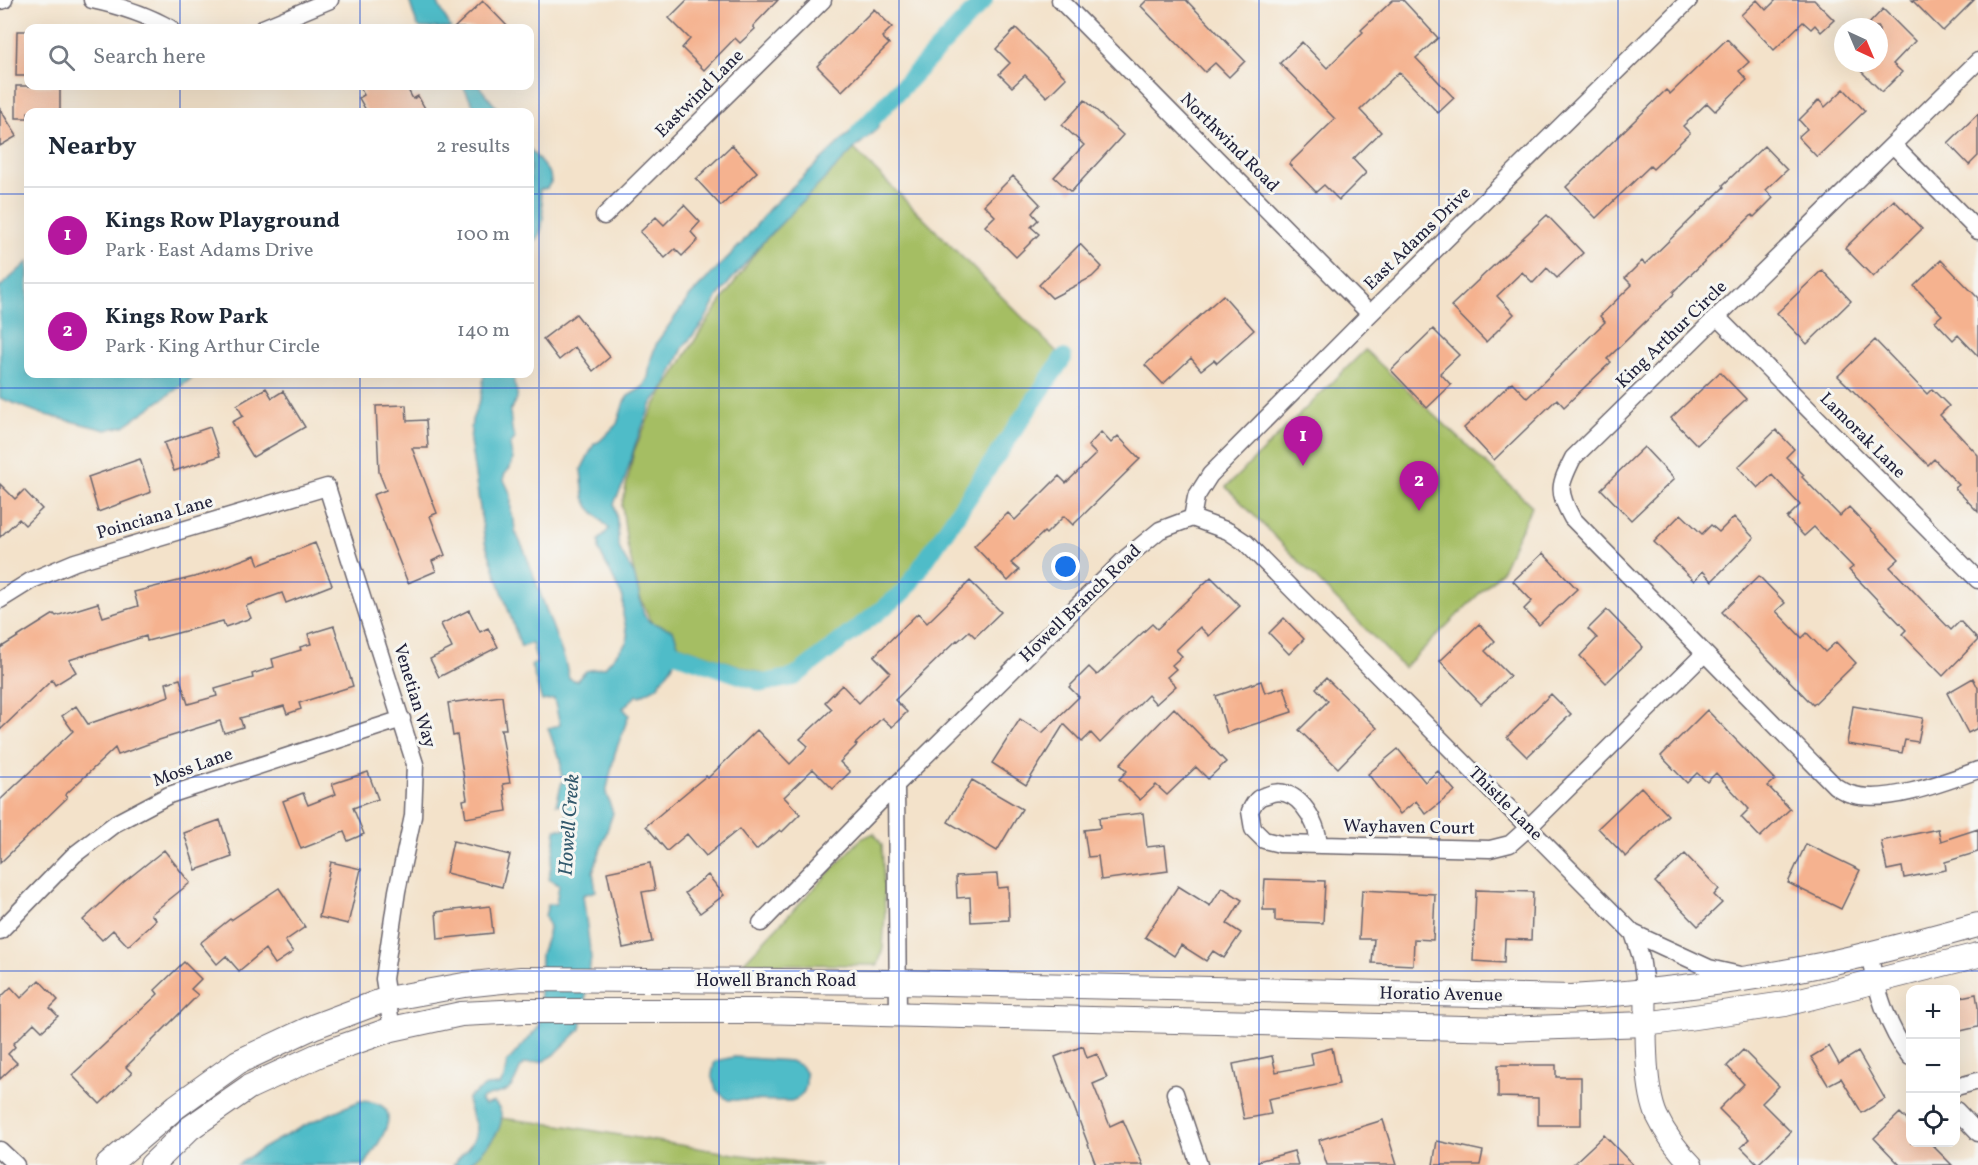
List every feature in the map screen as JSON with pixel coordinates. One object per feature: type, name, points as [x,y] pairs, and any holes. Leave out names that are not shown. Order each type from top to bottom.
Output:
[{"type":"main road","name":"Horatio Avenue","points":[[897,982],[1571,997],[1646,992],[1751,978],[1869,954],[1978,925]]},
{"type":"main road","name":"Horatio Avenue","points":[[898,1015],[1506,1029],[1646,1024],[1785,1004],[1978,955]]},
{"type":"main road","name":"Howell Branch Road","points":[[108,1165],[177,1106],[238,1062],[315,1026],[387,999],[464,985],[521,980],[897,982]]},
{"type":"main road","points":[[1270,991],[1270,1023]]},
{"type":"main road","name":"Howell Branch Road","points":[[152,1165],[190,1128],[249,1087],[321,1054],[392,1029],[461,1014],[524,1011],[757,1011],[898,1015]]},
{"type":"street","points":[[92,0],[122,7],[163,24]]},
{"type":"street","points":[[273,24],[330,0]]},
{"type":"street","name":"Eastwind Lane","points":[[604,216],[823,0]]},
{"type":"street","name":"Northwind Road","points":[[1060,0],[1370,314]]},
{"type":"street","name":"East Adams Drive","points":[[1192,518],[1196,497],[1210,475],[1689,0]]},
{"type":"street","name":"King Arthur Circle","points":[[1978,61],[1573,458],[1564,477],[1561,497],[1572,518],[1835,786],[1851,794],[1867,797],[1899,794],[1978,770]]},
{"type":"street","points":[[1893,145],[1978,231]]},
{"type":"street","name":"Lamorak Lane","points":[[1718,318],[1978,580]]},
{"type":"street","name":"Poinciana Lane","points":[[0,600],[32,580],[75,562],[327,487]]},
{"type":"street","name":"Venetian Way","points":[[327,487],[415,764],[413,816],[397,891],[384,979],[392,1029]]},
{"type":"street","name":"Howell Branch Road","points":[[761,923],[896,785],[1127,557],[1160,530],[1192,518]]},
{"type":"street","name":"Thistle Lane","points":[[1192,518],[1228,531],[1246,543],[1633,933],[1641,957],[1646,992],[1650,1094],[1657,1117],[1692,1165]]},
{"type":"street","points":[[1528,828],[1704,654]]},
{"type":"street","name":"Moss Lane","points":[[0,931],[74,855],[116,823],[169,795],[402,719]]},
{"type":"street","points":[[896,785],[898,1015]]},
{"type":"street","name":"Wayhaven Court","points":[[1319,845],[1490,849],[1510,844],[1528,828]]},
{"type":"street","points":[[1633,933],[1709,968],[1751,978]]},
{"type":"street","points":[[1869,954],[1875,982],[1889,1022],[1906,1050]]},
{"type":"street","points":[[1960,1086],[1978,1081]]},
{"type":"street","points":[[1175,1093],[1199,1165]]},
{"type":"street","points":[[1960,1114],[1978,1133]]},
{"type":"street","points":[[0,1150],[16,1165]]},
{"type":"green space","points":[[854,149],[1065,360],[905,591],[787,682],[658,638],[640,597],[627,544],[622,505],[634,451],[652,410],[700,332],[762,243]]},
{"type":"green space","points":[[1365,350],[1532,506],[1501,572],[1404,668],[1226,487]]},
{"type":"green space","points":[[874,833],[882,845],[885,912],[883,948],[878,965],[742,964],[861,839]]},
{"type":"green space","points":[[482,1116],[559,1125],[734,1154],[821,1165],[458,1165],[476,1150]]},
{"type":"water","points":[[409,0],[436,0],[449,24],[417,24]]},
{"type":"water","points":[[465,90],[482,90],[497,108],[475,108]]},
{"type":"water","name":"Howell Creek","points":[[867,116],[878,118],[880,121],[877,129],[854,149],[762,243],[718,296],[703,323],[684,346],[664,388],[652,403],[635,445],[624,483],[614,503],[618,543],[634,574],[644,615],[650,622],[673,630],[680,649],[672,666],[657,687],[640,696],[637,695],[623,708],[629,715],[615,753],[606,793],[613,813],[593,872],[596,891],[583,895],[591,958],[581,1029],[553,1056],[544,1061],[523,1064],[513,1085],[508,1090],[480,1100],[484,1105],[494,1102],[500,1110],[499,1127],[489,1144],[468,1165],[453,1165],[474,1140],[476,1134],[468,1098],[486,1086],[500,1085],[507,1062],[539,1027],[541,954],[549,927],[545,916],[548,904],[556,904],[559,885],[549,879],[556,829],[565,829],[567,805],[556,804],[562,782],[566,782],[568,778],[561,776],[561,759],[548,728],[560,725],[554,699],[542,701],[531,665],[537,663],[532,643],[521,647],[485,542],[470,441],[472,420],[481,397],[483,378],[514,378],[517,398],[510,411],[515,438],[510,445],[513,459],[504,475],[504,480],[511,495],[511,513],[515,531],[525,552],[565,661],[569,678],[576,681],[586,671],[605,667],[626,643],[628,637],[623,615],[623,598],[599,550],[599,540],[609,529],[589,507],[584,497],[581,470],[594,444],[617,424],[628,396],[642,388],[648,378],[657,342],[690,296],[742,243],[769,209]]},
{"type":"water","points":[[534,154],[550,174],[551,182],[547,188],[539,190],[543,220],[542,228],[535,241]]},
{"type":"water","points":[[24,266],[24,378],[192,378],[124,426],[106,430],[42,414],[0,398],[0,287]]},
{"type":"water","points":[[734,1057],[791,1061],[801,1066],[806,1074],[804,1091],[791,1101],[728,1100],[716,1090],[712,1075],[716,1061]]},
{"type":"water","points":[[360,1101],[375,1103],[384,1108],[388,1115],[387,1124],[378,1145],[365,1165],[237,1165],[266,1146]]},
{"type":"building","points":[[687,0],[778,0],[753,26],[755,29],[740,43],[735,38],[704,70],[682,48],[690,39],[669,18]]},
{"type":"building","points":[[1147,0],[1186,0],[1245,61],[1229,77],[1215,63],[1205,72],[1141,6]]},
{"type":"building","points":[[1393,0],[1403,0],[1438,38],[1416,58],[1454,98],[1438,113],[1399,72],[1360,110],[1381,132],[1353,159],[1366,173],[1339,200],[1324,185],[1316,192],[1289,164],[1335,119],[1280,63],[1302,42],[1327,68],[1363,32],[1361,30]]},
{"type":"building","points":[[1757,0],[1766,10],[1776,0],[1814,0],[1834,20],[1821,32],[1815,25],[1811,29],[1803,22],[1774,50],[1741,15]]},
{"type":"building","points":[[1912,0],[1974,0],[1943,31]]},
{"type":"building","points":[[483,1],[505,24],[458,24]]},
{"type":"building","points":[[874,9],[892,27],[882,37],[889,44],[842,91],[817,66]]},
{"type":"building","points":[[1883,9],[1915,41],[1893,64],[1902,72],[1882,92],[1862,72],[1888,72],[1888,18],[1874,18]]},
{"type":"building","points":[[1016,28],[1066,78],[1047,97],[1025,75],[1012,87],[999,74],[1010,63],[996,49]]},
{"type":"building","points":[[17,31],[24,31],[24,76],[16,76]]},
{"type":"building","points":[[1727,39],[1749,62],[1739,71],[1747,80],[1715,111],[1707,103],[1683,126],[1690,133],[1653,169],[1650,166],[1596,218],[1566,187],[1666,90],[1670,94]]},
{"type":"building","points":[[16,86],[24,86],[24,90],[60,90],[60,108],[24,108],[24,118],[16,118]]},
{"type":"building","points":[[1844,89],[1865,111],[1817,157],[1798,137],[1807,129],[1799,120],[1819,100],[1825,107]]},
{"type":"building","points":[[361,90],[408,90],[413,99],[418,96],[425,108],[365,108],[359,98],[364,95]]},
{"type":"building","points":[[1085,100],[1123,135],[1071,192],[1054,177],[1084,145],[1062,125]]},
{"type":"building","points":[[0,109],[17,136],[0,146]]},
{"type":"building","points":[[1978,114],[1978,156],[1969,165],[1948,143]]},
{"type":"building","points":[[732,145],[757,172],[721,206],[696,179]]},
{"type":"building","points":[[1764,146],[1787,170],[1766,190],[1773,198],[1754,217],[1752,215],[1673,292],[1674,294],[1607,359],[1611,362],[1564,407],[1557,399],[1494,460],[1464,428],[1512,382],[1527,398],[1605,322],[1600,316],[1632,285],[1625,278],[1642,261],[1645,264]]},
{"type":"building","points":[[1013,176],[1040,204],[1032,213],[1038,220],[1031,227],[1039,234],[1016,257],[985,226],[995,216],[984,205]]},
{"type":"building","points":[[1894,200],[1922,229],[1873,277],[1845,248]]},
{"type":"building","points":[[684,205],[700,222],[691,232],[698,240],[682,256],[675,249],[665,258],[640,232],[656,217],[664,225]]},
{"type":"building","points":[[1547,215],[1583,253],[1557,278],[1547,268],[1533,283],[1522,272],[1497,296],[1514,314],[1486,342],[1451,306]]},
{"type":"building","points":[[1080,244],[1102,267],[1092,277],[1052,298],[1039,285]]},
{"type":"building","points":[[1941,260],[1978,298],[1978,356],[1958,335],[1953,340],[1935,321],[1942,315],[1914,286]]},
{"type":"building","points":[[1822,270],[1851,301],[1807,344],[1777,313]]},
{"type":"building","points":[[1223,295],[1254,330],[1217,363],[1214,360],[1201,370],[1191,358],[1163,384],[1145,365]]},
{"type":"building","points":[[576,314],[610,357],[593,371],[575,347],[559,360],[543,339]]},
{"type":"building","points":[[1433,329],[1459,355],[1440,373],[1451,385],[1427,408],[1391,370]]},
{"type":"building","points":[[1875,340],[1927,394],[1932,389],[1949,406],[1940,415],[1978,455],[1978,512],[1955,488],[1959,485],[1934,459],[1928,465],[1838,376]]},
{"type":"building","points":[[1720,372],[1746,399],[1697,445],[1671,418]]},
{"type":"building","points":[[266,388],[272,398],[283,391],[305,427],[253,457],[232,422],[243,416],[237,405]]},
{"type":"building","points":[[406,405],[407,421],[426,420],[428,448],[412,448],[437,513],[430,516],[445,555],[432,561],[436,571],[408,583],[373,495],[386,490],[379,472],[376,406]]},
{"type":"building","points":[[210,427],[220,456],[174,471],[164,443]]},
{"type":"building","points":[[1776,430],[1794,449],[1786,457],[1804,475],[1802,477],[1840,516],[1849,507],[1899,559],[1890,567],[1951,630],[1960,621],[1978,640],[1943,676],[1902,634],[1906,630],[1849,570],[1853,567],[1814,527],[1804,536],[1787,518],[1800,505],[1772,475],[1758,488],[1738,467]]},
{"type":"building","points":[[1101,432],[1111,443],[1118,436],[1140,459],[1073,525],[1064,516],[1046,534],[1044,532],[1011,563],[1019,570],[1008,581],[974,546],[1008,513],[1015,520],[1059,476],[1066,483],[1096,454],[1088,446]]},
{"type":"building","points":[[1644,447],[1674,479],[1631,520],[1601,489]]},
{"type":"building","points":[[140,459],[151,492],[98,512],[88,477]]},
{"type":"building","points":[[0,484],[15,499],[24,490],[42,509],[25,525],[19,519],[0,537]]},
{"type":"building","points":[[1681,514],[1702,534],[1711,525],[1719,532],[1734,517],[1754,538],[1712,581],[1703,571],[1694,581],[1654,542]]},
{"type":"building","points":[[315,543],[332,585],[286,603],[282,593],[246,606],[251,618],[225,627],[223,621],[147,641],[146,636],[69,660],[76,672],[55,685],[52,680],[0,730],[0,648],[54,614],[56,616],[98,603],[103,617],[138,606],[134,592],[202,575],[255,555],[259,565]]},
{"type":"building","points":[[1543,553],[1577,589],[1539,625],[1524,609],[1532,601],[1513,581]]},
{"type":"building","points":[[1759,576],[1785,603],[1776,611],[1802,638],[1807,633],[1825,652],[1836,642],[1856,663],[1813,705],[1722,612]]},
{"type":"building","points":[[1211,577],[1240,606],[1209,636],[1200,627],[1176,650],[1182,656],[1172,665],[1176,669],[1167,677],[1176,686],[1156,704],[1148,695],[1100,743],[1091,733],[1082,742],[1064,724],[1026,785],[992,763],[1020,719],[1042,733],[1079,697],[1069,687],[1089,667],[1097,675],[1152,624],[1157,629]]},
{"type":"building","points":[[970,581],[1001,612],[975,637],[969,631],[957,640],[895,700],[907,712],[892,727],[882,718],[855,744],[857,745],[840,762],[850,772],[833,789],[813,769],[784,797],[800,814],[782,832],[780,830],[756,850],[739,829],[706,856],[687,834],[667,851],[646,826],[706,776],[708,778],[757,730],[790,764],[808,746],[800,739],[832,709],[825,702],[842,685],[859,703],[890,672],[874,656],[918,613],[927,623]]},
{"type":"building","points":[[469,610],[480,632],[488,628],[498,647],[439,677],[430,659],[452,648],[441,624]]},
{"type":"building","points":[[1607,610],[1643,647],[1606,683],[1580,656],[1597,638],[1588,629]]},
{"type":"building","points":[[1284,618],[1304,639],[1289,654],[1269,633]]},
{"type":"building","points":[[1479,624],[1495,641],[1485,651],[1510,676],[1481,704],[1440,661]]},
{"type":"building","points":[[334,626],[353,686],[299,703],[301,709],[287,714],[284,706],[240,718],[243,727],[224,733],[220,721],[118,755],[115,748],[65,795],[67,798],[0,863],[0,800],[73,731],[62,716],[76,706],[88,724],[169,696],[166,683],[180,679],[188,704],[217,696],[215,689],[253,678],[252,674],[274,667],[272,659],[301,650],[300,647],[311,644],[308,634]]},
{"type":"building","points":[[1326,678],[1377,728],[1338,768],[1299,730],[1328,701],[1316,688]]},
{"type":"building","points":[[1973,678],[1978,688],[1978,728],[1968,733],[1947,693]]},
{"type":"building","points":[[1261,681],[1265,693],[1284,687],[1292,712],[1227,733],[1216,696]]},
{"type":"building","points":[[1551,694],[1571,714],[1527,757],[1507,737]]},
{"type":"building","points":[[502,696],[506,729],[501,729],[510,783],[503,784],[507,811],[466,818],[463,800],[467,799],[457,735],[453,736],[448,703]]},
{"type":"building","points":[[1853,706],[1923,718],[1918,742],[1905,740],[1902,753],[1847,744]]},
{"type":"building","points":[[1174,708],[1226,762],[1208,779],[1196,767],[1167,795],[1156,785],[1140,800],[1119,779],[1127,771],[1120,764]]},
{"type":"building","points":[[1707,710],[1775,780],[1768,786],[1790,809],[1760,837],[1741,817],[1749,809],[1716,773],[1707,782],[1697,773],[1687,783],[1661,756]]},
{"type":"building","points":[[1398,749],[1425,782],[1438,771],[1455,791],[1426,814],[1416,801],[1400,814],[1368,774]]},
{"type":"building","points":[[368,772],[378,799],[353,808],[364,834],[348,841],[344,832],[301,849],[283,801],[303,793],[308,805],[336,794],[332,784]]},
{"type":"building","points":[[972,780],[1022,809],[997,851],[948,822]]},
{"type":"building","points":[[1641,787],[1668,815],[1626,857],[1598,828]]},
{"type":"building","points":[[1143,813],[1147,847],[1165,845],[1168,871],[1101,880],[1098,856],[1088,857],[1084,830],[1100,828],[1099,818]]},
{"type":"building","points":[[220,820],[232,857],[196,870],[184,833]]},
{"type":"building","points":[[1938,829],[1941,841],[1978,829],[1978,852],[1945,862],[1946,870],[1904,878],[1902,867],[1887,870],[1881,841]]},
{"type":"building","points":[[453,841],[510,855],[502,887],[446,873]]},
{"type":"building","points":[[1806,844],[1860,870],[1841,909],[1788,883]]},
{"type":"building","points":[[164,850],[190,883],[151,914],[156,920],[128,946],[113,930],[102,940],[83,920],[124,882]]},
{"type":"building","points":[[1685,854],[1719,889],[1714,895],[1722,903],[1698,926],[1655,882]]},
{"type":"building","points":[[331,862],[361,869],[348,924],[319,917]]},
{"type":"building","points":[[650,863],[655,890],[642,892],[652,942],[623,948],[607,872]]},
{"type":"building","points":[[997,874],[998,888],[1008,887],[1009,920],[971,922],[970,897],[957,898],[956,876]]},
{"type":"building","points":[[708,875],[724,895],[700,913],[685,893]]},
{"type":"building","points":[[1265,879],[1325,881],[1323,923],[1275,921],[1275,910],[1263,910]]},
{"type":"building","points":[[1178,886],[1210,906],[1222,887],[1242,900],[1227,924],[1241,933],[1224,958],[1213,951],[1206,961],[1181,945],[1174,956],[1145,937]]},
{"type":"building","points":[[279,888],[305,927],[285,941],[293,952],[275,964],[265,949],[239,971],[226,956],[217,964],[200,943],[230,919]]},
{"type":"building","points":[[1362,890],[1435,894],[1433,940],[1414,939],[1413,965],[1372,963],[1374,939],[1359,939]]},
{"type":"building","points":[[1476,890],[1533,892],[1531,940],[1505,939],[1504,963],[1473,961]]},
{"type":"building","points":[[490,906],[493,933],[438,939],[436,912]]},
{"type":"building","points":[[184,962],[201,979],[191,989],[198,995],[126,1067],[132,1073],[100,1104],[72,1075],[158,994],[155,990]]},
{"type":"building","points":[[39,980],[58,1000],[50,1008],[58,1016],[42,1031],[34,1023],[13,1044],[15,1047],[8,1054],[17,1063],[0,1079],[0,998],[11,987],[21,998]]},
{"type":"building","points":[[1976,994],[1978,1027],[1960,1031],[1960,997]]},
{"type":"building","points":[[1083,1046],[1087,1058],[1097,1054],[1107,1078],[1093,1084],[1110,1126],[1123,1120],[1143,1165],[1096,1165],[1055,1057]]},
{"type":"building","points":[[1829,1046],[1839,1064],[1858,1052],[1885,1099],[1862,1113],[1841,1078],[1828,1085],[1811,1057]]},
{"type":"building","points":[[1332,1048],[1339,1084],[1268,1099],[1271,1114],[1244,1119],[1233,1064],[1272,1056],[1276,1072],[1313,1065],[1311,1053]]},
{"type":"building","points":[[1743,1050],[1779,1086],[1762,1103],[1791,1132],[1758,1164],[1741,1147],[1749,1139],[1719,1109],[1744,1084],[1727,1066]]},
{"type":"building","points":[[1498,1065],[1556,1065],[1556,1077],[1581,1077],[1581,1125],[1538,1125],[1538,1098],[1498,1097]]},
{"type":"building","points":[[1900,1113],[1906,1119],[1906,1147],[1934,1147],[1952,1165],[1900,1165],[1874,1138]]},
{"type":"building","points":[[1383,1120],[1397,1165],[1327,1165],[1319,1140]]},
{"type":"building","points":[[1604,1135],[1633,1165],[1572,1165]]},
{"type":"building","points":[[1437,1141],[1483,1151],[1480,1165],[1433,1165]]},
{"type":"building","points":[[1294,1151],[1298,1165],[1259,1165],[1258,1161]]},
{"type":"waterway","points":[[859,133],[984,0]]},
{"type":"waterway","points":[[655,646],[763,683],[794,677],[904,592],[1063,358]]},
{"type":"place","name":"Kings Row Playground","points":[[1303,466]]},
{"type":"place","name":"Kings Row Park","points":[[1419,511]]}]
